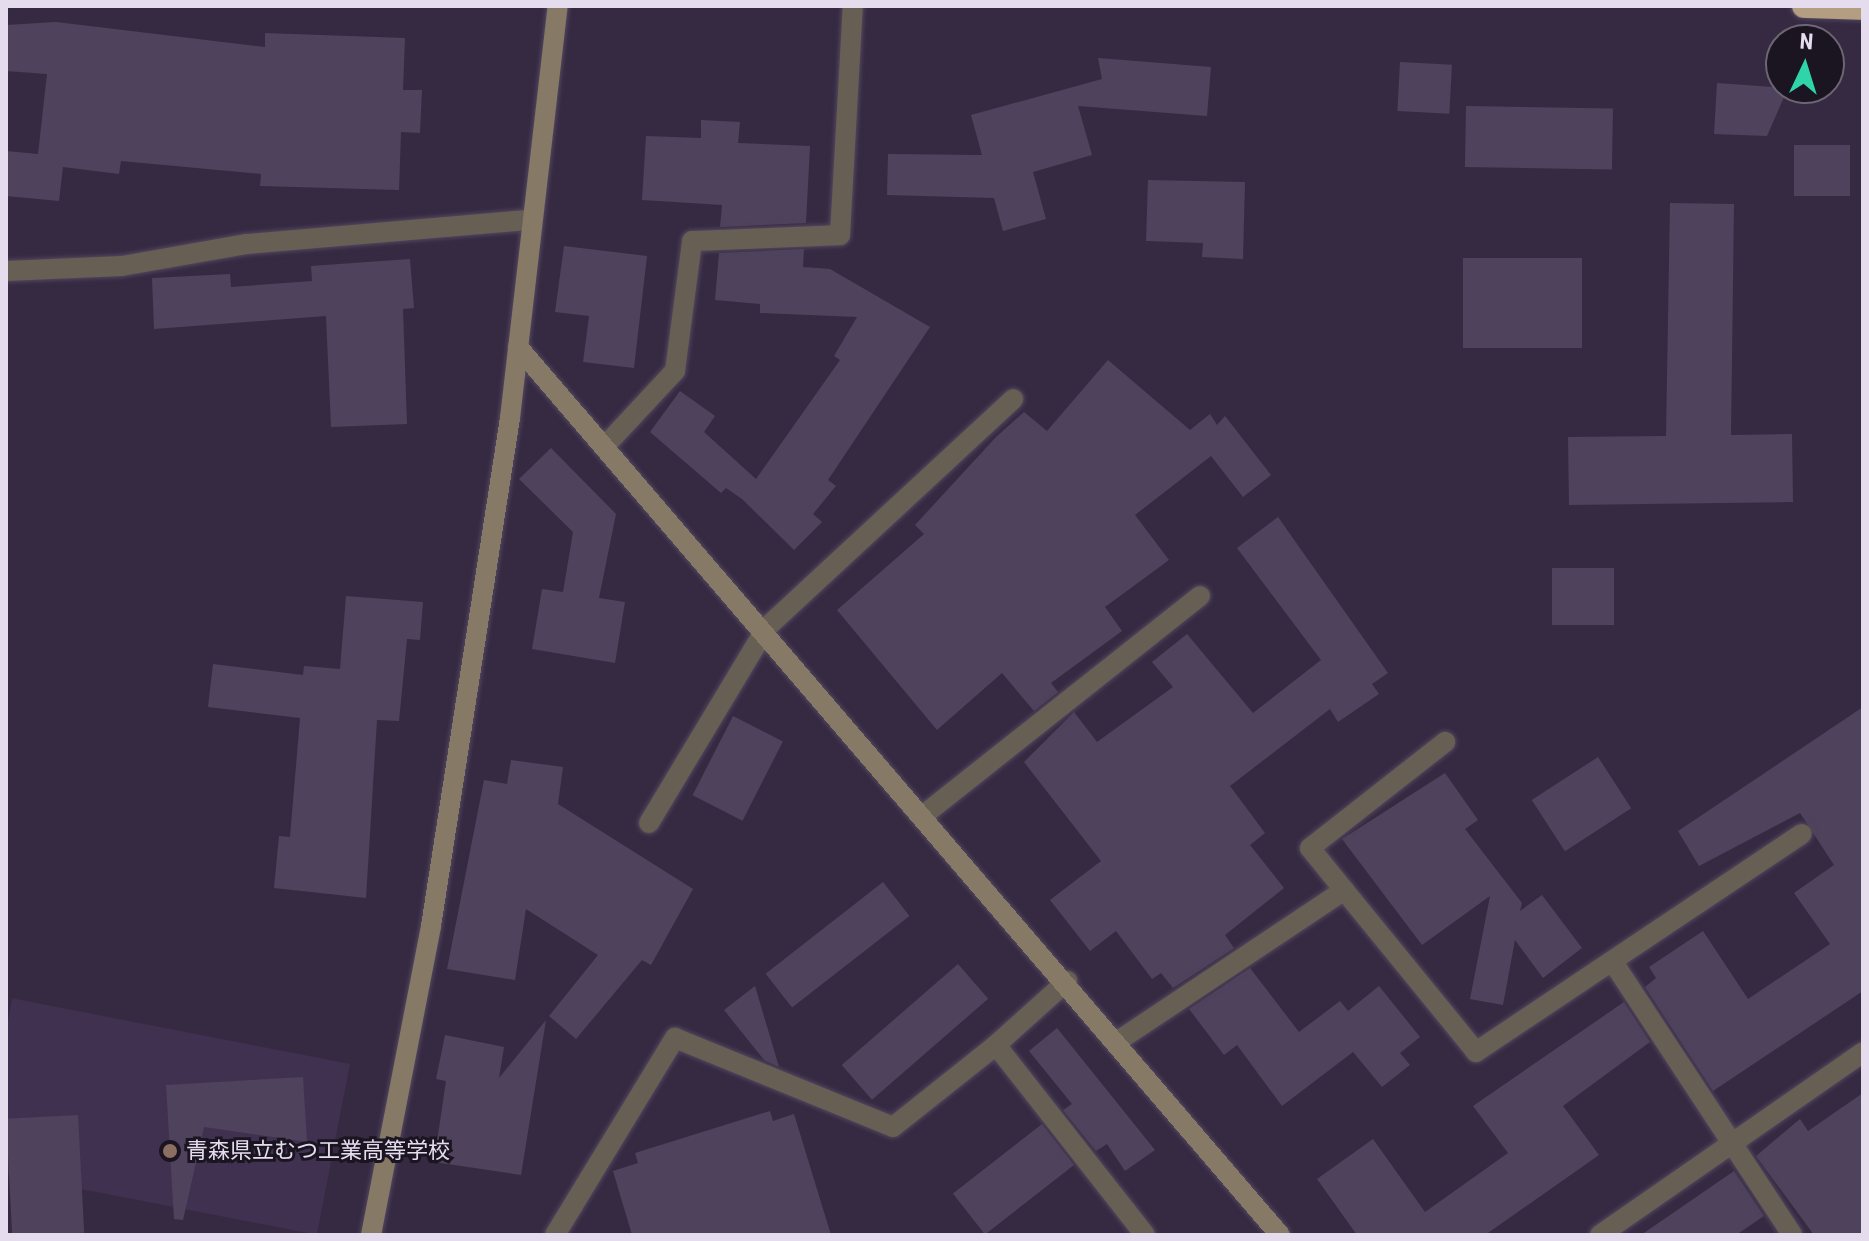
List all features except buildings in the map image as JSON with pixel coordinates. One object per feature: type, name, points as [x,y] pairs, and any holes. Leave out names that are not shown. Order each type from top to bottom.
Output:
[{"type":"highway","points":[[1804,6],[1863,8]]},
{"type":"street","points":[[371,1235],[431,926],[518,347],[529,220],[558,6]]},
{"type":"street","points":[[605,446],[675,371],[692,241],[840,235],[853,6]]},
{"type":"street","points":[[6,271],[122,266],[247,244],[529,220]]},
{"type":"street","points":[[518,347],[766,628],[1280,1235]]},
{"type":"street","points":[[649,823],[766,628],[1013,399]]},
{"type":"street","points":[[925,814],[1200,596]]},
{"type":"street","points":[[1445,742],[1310,848],[1476,1052],[1802,834]]},
{"type":"street","points":[[1118,1041],[1344,890]]},
{"type":"street","points":[[1613,962],[1792,1235]]},
{"type":"street","points":[[555,1235],[675,1038],[893,1127],[996,1045],[1067,981]]},
{"type":"street","points":[[996,1045],[1145,1235]]},
{"type":"street","points":[[1600,1235],[1734,1148],[1863,1052]]},
{"type":"shaded area","name":"青森県立むつ工業高等学校","points":[[12,998],[350,1064],[317,1235],[6,1174],[6,1031]]},
{"type":"place","name":"青森県立むつ工業高等学校","points":[[170,1151]]}]
